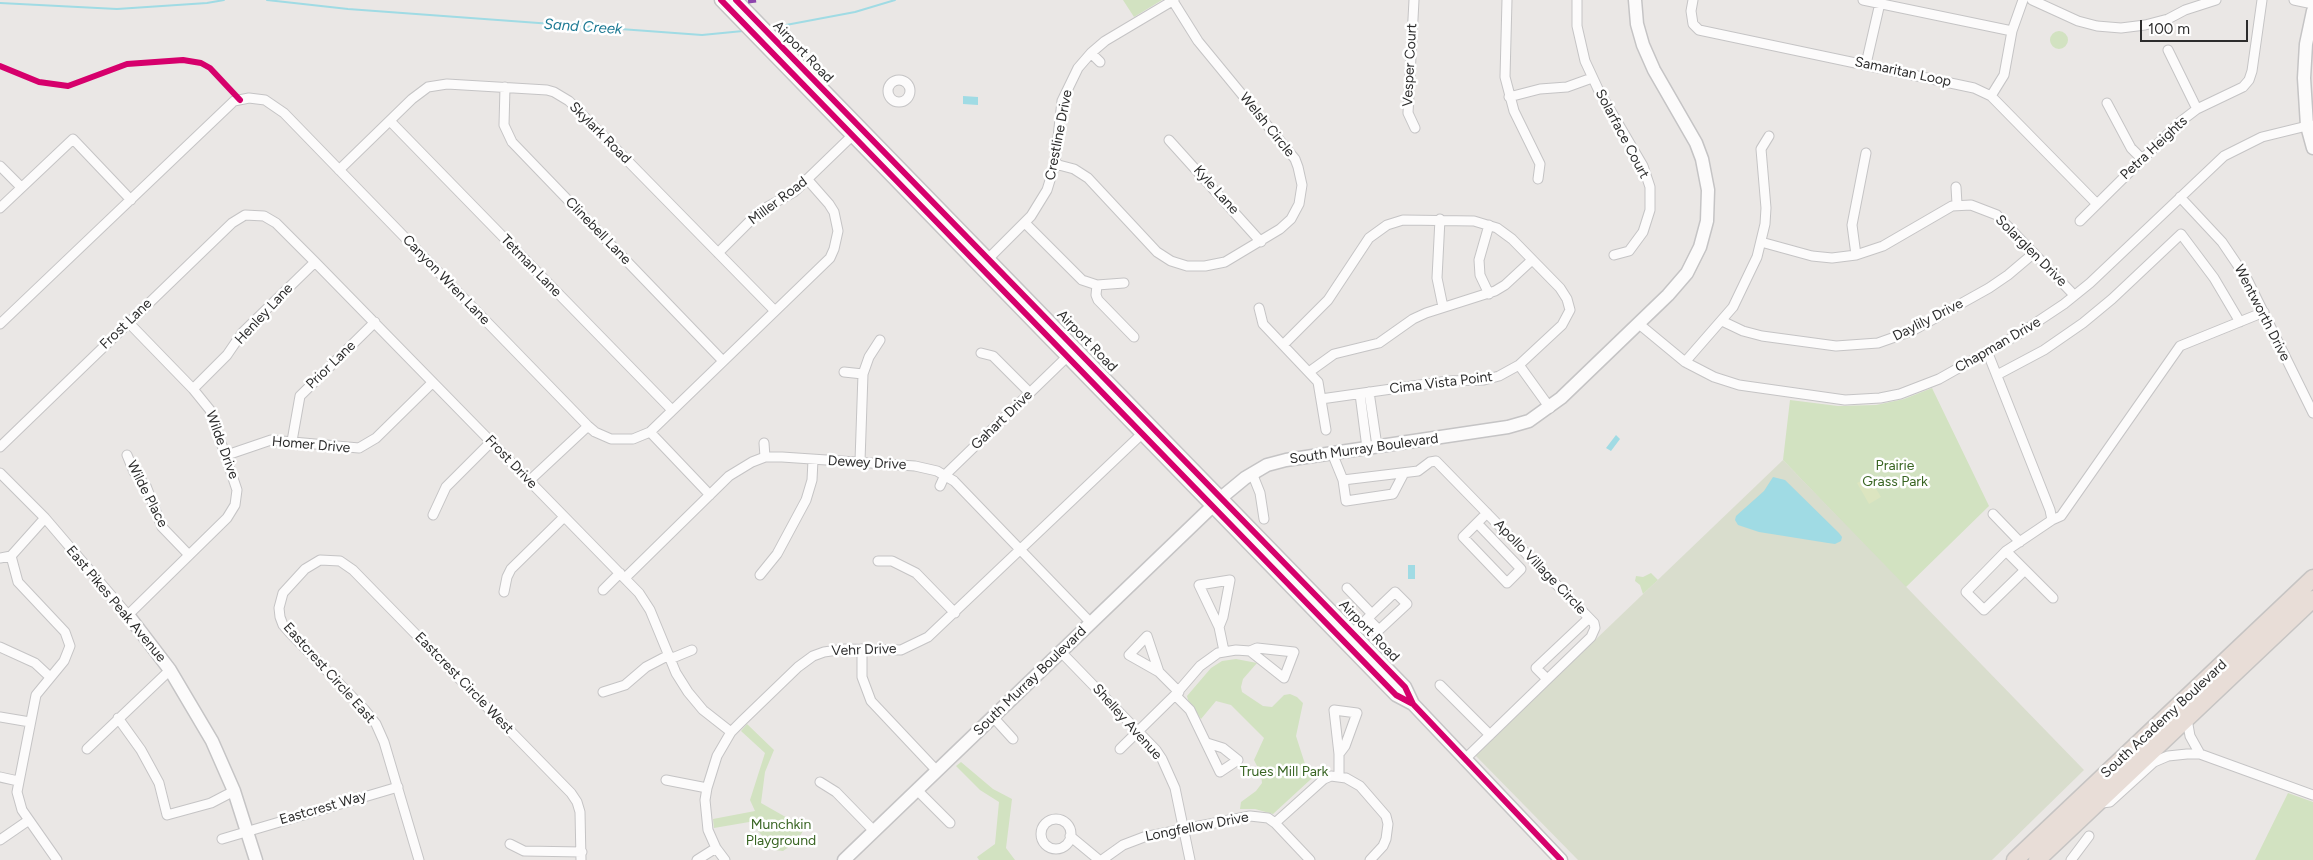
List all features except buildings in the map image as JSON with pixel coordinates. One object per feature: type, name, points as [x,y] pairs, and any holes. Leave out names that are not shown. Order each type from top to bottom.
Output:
[{"type":"highway","name":"South Academy Boulevard","points":[[2015,860],[2313,578]]},
{"type":"highway","name":"South Academy Boulevard","points":[[2037,860],[2313,599]]},
{"type":"main road","name":"South Murray Boulevard","points":[[848,859],[874,831],[1091,622],[1222,497],[1252,473],[1286,460],[1508,427],[1529,421],[1550,408],[1639,324],[1687,272],[1700,246],[1709,206],[1706,174],[1692,136],[1647,56],[1640,36],[1635,0]]},
{"type":"main road","name":"Airport Road","points":[[728,2],[1146,429],[1212,507],[1396,695],[1413,704]]},
{"type":"main road","points":[[2313,11],[2304,61],[2304,94],[2313,148]]},
{"type":"main road","name":"Airport Road","points":[[1146,429],[1222,497],[1405,687],[1413,704],[1464,760],[1561,860]]},
{"type":"main road","name":"East Pikes Peak Avenue","points":[[128,615],[170,670],[212,741],[234,792],[256,860]]},
{"type":"street","name":"Crestline Drive","points":[[985,263],[1025,223],[1043,200],[1055,164],[1065,92],[1078,68],[1091,52],[1105,41],[1174,0]]},
{"type":"street","name":"Welsh Circle","points":[[1055,164],[1074,169],[1088,178],[1157,252],[1171,261],[1187,266],[1214,266],[1225,262],[1261,242],[1286,224],[1296,212],[1302,185],[1298,167],[1290,153],[1198,41],[1174,0]]},
{"type":"street","name":"Vesper Court","points":[[1414,0],[1408,114],[1415,128]]},
{"type":"street","points":[[1507,0],[1504,69],[1509,97],[1540,164],[1538,179]]},
{"type":"street","name":"Solarface Court","points":[[1577,0],[1578,36],[1592,78],[1643,166],[1650,187],[1650,210],[1643,232],[1628,251],[1614,255]]},
{"type":"street","name":"Samaritan Loop","points":[[1693,0],[1691,11],[1693,24],[1699,30],[1974,88],[1991,96],[2096,203]]},
{"type":"street","points":[[1863,0],[2012,32]]},
{"type":"street","points":[[1991,96],[2004,75],[2012,32],[2022,0]]},
{"type":"street","points":[[2032,0],[2078,21],[2097,26],[2121,28],[2145,26],[2216,0]]},
{"type":"street","name":"Petra Heights","points":[[2080,221],[2096,203],[2180,122],[2197,109],[2243,86],[2248,80],[2252,71],[2262,0]]},
{"type":"street","points":[[2294,0],[2313,4]]},
{"type":"street","points":[[1866,64],[1880,3]]},
{"type":"street","points":[[2168,50],[2197,109]]},
{"type":"street","points":[[1091,52],[1100,62]]},
{"type":"street","points":[[1509,97],[1540,89],[1567,87],[1592,78]]},
{"type":"street","name":"Skylark Road","points":[[340,170],[419,93],[428,87],[447,84],[547,90],[561,95],[569,101],[775,311]]},
{"type":"street","name":"Clinebell Lane","points":[[505,87],[504,125],[512,142],[723,361]]},
{"type":"street","name":"Canyon Wren Lane","points":[[0,324],[234,101],[249,98],[265,100],[284,114],[340,170],[588,426],[604,437],[623,443],[650,432],[830,258],[841,230],[830,204],[807,179]]},
{"type":"street","points":[[2108,103],[2132,148],[2142,159]]},
{"type":"street","name":"Tetman Lane","points":[[390,121],[672,410]]},
{"type":"street","name":"Chapman Drive","points":[[1639,324],[1685,362],[1720,379],[1752,388],[1830,399],[1858,400],[1890,396],[1913,390],[1939,378],[2027,329],[2074,295],[2090,283],[2216,162],[2234,150],[2276,133],[2310,126]]},
{"type":"street","name":"Miller Road","points":[[718,252],[760,211],[787,197],[856,132]]},
{"type":"street","points":[[1685,362],[1722,321],[1747,281],[1761,242],[1765,224],[1766,192],[1761,149],[1769,136]]},
{"type":"street","points":[[0,208],[73,139],[131,200]]},
{"type":"street","name":"Kyle Lane","points":[[1169,140],[1261,242]]},
{"type":"street","points":[[1856,256],[1852,225],[1866,153]]},
{"type":"street","points":[[0,166],[21,187]]},
{"type":"street","points":[[1761,242],[1812,256],[1832,258],[1856,256],[1883,246],[1945,209],[1957,204],[1956,187]]},
{"type":"street","name":"Wentworth Drive","points":[[2180,197],[2230,253],[2247,279],[2313,413]]},
{"type":"street","name":"Solarglen Drive","points":[[1957,204],[1972,204],[1990,210],[2074,295]]},
{"type":"street","name":"Frost Lane","points":[[0,447],[232,223],[245,215],[259,215]]},
{"type":"street","name":"Frost Drive","points":[[259,215],[276,223],[622,576],[650,610],[676,673],[695,701],[732,732]]},
{"type":"street","points":[[1440,219],[1437,278],[1443,307]]},
{"type":"street","name":"Cima Vista Point","points":[[1283,345],[1328,300],[1373,235],[1387,225],[1404,220],[1440,219],[1474,221],[1489,225],[1504,233],[1565,294],[1570,310],[1562,325],[1520,365],[1498,376],[1484,380],[1448,381],[1321,399]]},
{"type":"street","points":[[1025,223],[1082,280],[1097,285],[1124,283]]},
{"type":"street","points":[[1489,225],[1478,260],[1480,275],[1489,294]]},
{"type":"street","points":[[1997,375],[2044,350],[2090,317],[2181,234],[2214,278],[2240,322]]},
{"type":"street","name":"Daylily Drive","points":[[1722,321],[1743,331],[1762,336],[1836,346],[1878,343],[1912,331],[1988,288],[2034,254]]},
{"type":"street","points":[[1309,372],[1328,356],[1379,343],[1413,319],[1443,307],[1489,294],[1505,285],[1532,260]]},
{"type":"street","name":"Henley Lane","points":[[193,389],[227,355],[242,333],[315,262]]},
{"type":"street","points":[[1097,285],[1096,295],[1098,300],[1134,337]]},
{"type":"street","points":[[1259,308],[1263,324],[1318,382],[1326,430]]},
{"type":"street","points":[[2025,570],[1984,610],[1966,592],[2006,552],[2052,520],[2061,516],[2180,346],[2264,312]]},
{"type":"street","name":"Wilde Drive","points":[[128,322],[193,389],[210,410],[236,483],[237,497],[235,505],[227,518],[128,615]]},
{"type":"street","name":"Prior Lane","points":[[292,441],[300,396],[374,322]]},
{"type":"street","points":[[860,461],[863,374],[869,357],[880,340]]},
{"type":"street","points":[[1987,351],[2050,510],[2052,520]]},
{"type":"street","name":"Gahart Drive","points":[[940,486],[945,475],[1072,352]]},
{"type":"street","points":[[982,354],[993,356],[1030,393]]},
{"type":"street","points":[[1520,365],[1550,408]]},
{"type":"street","points":[[844,372],[863,374]]},
{"type":"street","name":"Homer Drive","points":[[227,455],[271,440],[352,448],[366,446],[432,383]]},
{"type":"street","points":[[1369,392],[1368,418],[1372,447]]},
{"type":"street","points":[[1360,394],[1368,418]]},
{"type":"street","points":[[529,481],[588,426]]},
{"type":"street","name":"Vehr Drive","points":[[725,860],[716,848],[710,835],[706,818],[706,788],[714,763],[732,732],[804,662],[824,652],[862,649],[892,651],[909,648],[928,637],[1146,429]]},
{"type":"street","points":[[650,432],[710,494]]},
{"type":"street","points":[[433,515],[446,487],[491,442]]},
{"type":"street","points":[[764,443],[765,457]]},
{"type":"street","points":[[1332,453],[1342,480],[1346,500],[1393,494],[1404,473]]},
{"type":"street","name":"Wilde Place","points":[[128,455],[134,472],[146,486],[162,527],[189,555]]},
{"type":"street","name":"Dewey Drive","points":[[603,590],[622,576],[737,470],[765,457],[860,461],[915,466],[937,471],[945,475],[962,488],[1091,622]]},
{"type":"street","points":[[760,575],[777,554],[806,500],[812,480],[813,460]]},
{"type":"street","name":"Apollo Village Circle","points":[[1404,473],[1418,472],[1430,462],[1436,461],[1589,618],[1595,628],[1594,634],[1464,760]]},
{"type":"street","points":[[1252,473],[1260,492],[1264,519]]},
{"type":"street","points":[[1342,480],[1404,473]]},
{"type":"street","name":"East Pikes Peak Avenue","points":[[0,474],[44,518],[128,615]]},
{"type":"street","points":[[1477,523],[1521,569],[1507,583],[1463,537],[1477,523],[1487,513]]},
{"type":"street","points":[[1993,514],[2020,542]]},
{"type":"street","points":[[504,592],[511,569],[564,517]]},
{"type":"street","points":[[0,558],[10,556],[44,518]]},
{"type":"street","points":[[329,559],[330,548]]},
{"type":"street","points":[[2006,552],[2053,598]]},
{"type":"street","points":[[10,556],[18,582],[65,632],[74,646],[36,694],[18,781],[17,797],[29,820],[57,860]]},
{"type":"street","name":"Eastcrest Circle East","points":[[329,559],[312,564],[297,576],[283,592],[280,600],[280,616],[283,625],[370,716],[384,742],[419,860]]},
{"type":"street","name":"Eastcrest Circle West","points":[[329,559],[340,561],[353,570],[571,793],[580,812],[582,856]]},
{"type":"street","points":[[878,561],[892,561],[916,573],[955,613]]},
{"type":"street","points":[[1219,627],[1223,617],[1230,580],[1199,585],[1219,627],[1224,651]]},
{"type":"street","points":[[1347,588],[1370,616],[1353,633]]},
{"type":"street","points":[[1547,679],[1536,668],[1589,618]]},
{"type":"street","points":[[0,647],[35,664],[50,677]]},
{"type":"street","points":[[1120,749],[1177,693],[1206,661],[1224,651],[1250,651],[1257,648],[1294,652],[1284,678],[1250,651]]},
{"type":"street","points":[[862,649],[862,676],[871,701],[937,771]]},
{"type":"street","points":[[604,692],[625,685],[646,667],[692,650]]},
{"type":"street","name":"Shelley Avenue","points":[[1061,652],[1156,750],[1167,768],[1175,788],[1190,860]]},
{"type":"street","points":[[87,749],[170,670]]},
{"type":"street","points":[[1159,672],[1190,710],[1207,743]]},
{"type":"street","points":[[1440,685],[1490,735]]},
{"type":"street","points":[[1339,754],[1345,746],[1357,713],[1334,710],[1339,754],[1339,776]]},
{"type":"street","points":[[0,717],[30,722]]},
{"type":"street","points":[[993,717],[1012,738]]},
{"type":"street","points":[[118,718],[141,750],[159,783],[167,815],[211,803],[234,792]]},
{"type":"street","points":[[2187,719],[2190,736],[2200,754]]},
{"type":"street","points":[[2096,804],[2110,802],[2154,762],[2168,756],[2200,754],[2313,795]]},
{"type":"street","points":[[1307,859],[1276,823],[1317,783],[1331,776],[1339,776],[1360,786],[1386,816],[1388,824],[1386,839],[1383,846],[1370,860]]},
{"type":"street","points":[[0,777],[18,781]]},
{"type":"street","points":[[666,780],[706,788]]},
{"type":"street","points":[[820,782],[836,792],[874,831]]},
{"type":"street","name":"Eastcrest Way","points":[[222,839],[247,830],[398,787]]},
{"type":"street","points":[[918,790],[950,823]]},
{"type":"street","name":"Longfellow Drive","points":[[1101,860],[1123,845],[1139,839],[1184,829],[1250,816],[1268,818],[1276,823]]},
{"type":"street","points":[[0,840],[29,820]]},
{"type":"street","points":[[1070,836],[1101,860]]},
{"type":"street","points":[[2070,860],[2089,836]]},
{"type":"street","points":[[510,844],[524,852],[582,856]]},
{"type":"street","points":[[698,860],[716,848]]},
{"type":"green space","points":[[1123,0],[1162,0],[1134,17]]},
{"type":"green space","points":[[2055,31],[2063,31],[2068,36],[2066,47],[2055,49],[2050,44],[2050,36]]},
{"type":"green space","name":"Prairie Grass Park","points":[[1932,388],[1989,506],[1905,588],[1783,460],[1790,400],[1838,406],[1876,405],[1904,399]]},
{"type":"green space","points":[[1783,460],[2084,770],[1992,860],[1578,860],[1475,755]]},
{"type":"green space","points":[[1869,477],[1881,497],[1869,504],[1857,483]]},
{"type":"green space","points":[[1651,573],[1658,580],[1643,594],[1640,585],[1635,581],[1636,576],[1643,577]]},
{"type":"green space","name":"Trues Mill Park","points":[[1236,659],[1257,663],[1243,679],[1241,687],[1242,692],[1263,706],[1272,707],[1284,695],[1290,694],[1297,697],[1303,703],[1296,736],[1305,764],[1315,768],[1319,774],[1273,814],[1255,809],[1240,809],[1241,802],[1256,791],[1262,783],[1261,774],[1254,760],[1264,738],[1231,705],[1216,701],[1201,719],[1187,696],[1211,668],[1222,661]]},
{"type":"green space","name":"Munchkin Playground","points":[[747,724],[774,750],[765,772],[761,803],[805,828],[796,842],[783,851],[775,850],[758,831],[755,821],[714,828],[713,819],[755,811],[750,800],[765,753],[741,731]]},
{"type":"green space","points":[[961,762],[993,789],[1012,799],[1006,848],[1015,860],[979,860],[977,857],[995,844],[999,802],[980,790],[956,766]]},
{"type":"green space","points":[[2288,793],[2313,802],[2313,860],[2255,860]]},
{"type":"water","points":[[963,96],[978,97],[978,105],[963,104]]},
{"type":"water","points":[[1616,435],[1620,439],[1611,451],[1606,448]]},
{"type":"water","points":[[1773,477],[1785,480],[1839,533],[1842,537],[1841,541],[1835,544],[1828,543],[1759,532],[1738,525],[1735,520],[1736,516],[1764,491]]},
{"type":"water","points":[[1408,565],[1415,565],[1415,579],[1408,579]]},
{"type":"waterway","name":"Sand Creek","points":[[0,3],[117,9],[207,3],[224,0]]},
{"type":"waterway","name":"Sand Creek","points":[[267,0],[348,9],[702,35],[743,31]]},
{"type":"waterway","name":"Sand Creek","points":[[770,28],[855,12],[895,0]]},
{"type":"marked path","points":[[748,1],[756,0]]},
{"type":"cycle path","points":[[721,0],[1396,695],[1413,704],[1561,860]]},
{"type":"cycle path","points":[[736,0],[1405,687],[1413,704]]},
{"type":"cycle path","points":[[0,66],[39,82],[68,86],[127,64],[183,60],[201,63],[210,68],[240,100]]}]
